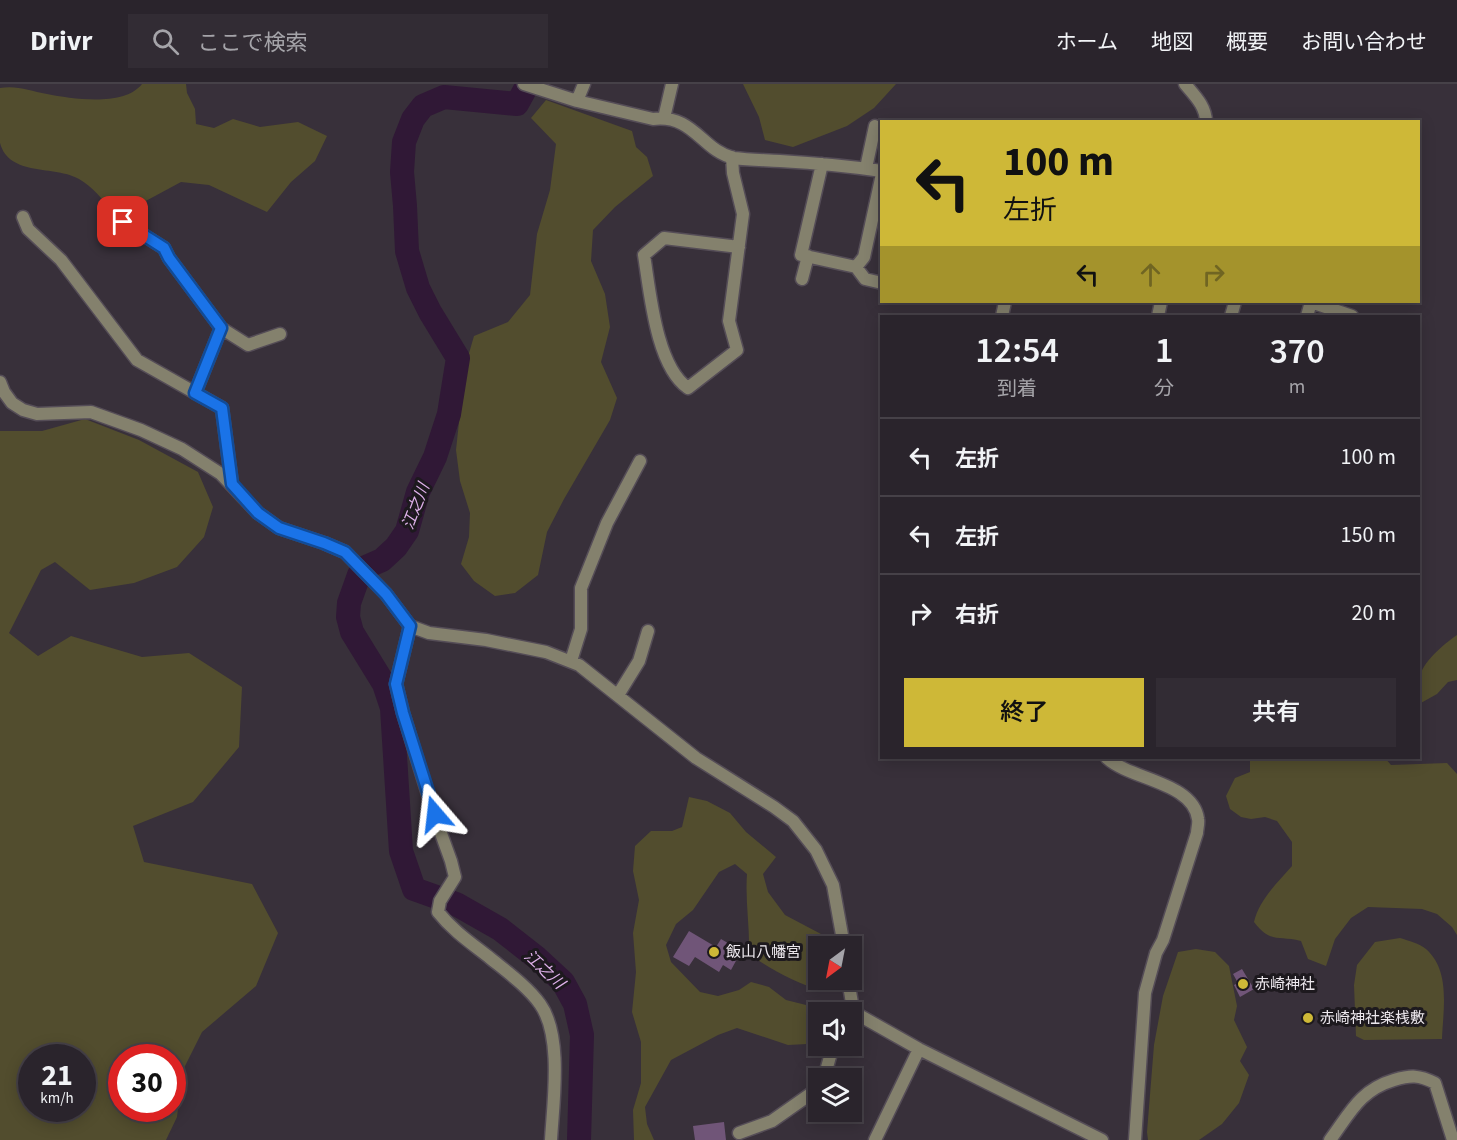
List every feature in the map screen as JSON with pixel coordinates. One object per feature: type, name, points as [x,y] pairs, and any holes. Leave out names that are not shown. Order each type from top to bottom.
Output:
[{"type":"street","points":[[524,84],[577,101],[653,119],[664,118],[681,123],[695,131],[714,148],[732,157],[866,168],[880,172]]},
{"type":"street","points":[[577,101],[584,84]]},
{"type":"street","points":[[664,118],[672,84]]},
{"type":"street","points":[[1185,84],[1202,104],[1206,120]]},
{"type":"street","points":[[866,168],[875,126]]},
{"type":"street","points":[[732,157],[733,173],[743,214],[739,247],[729,321],[737,350],[688,388],[681,383],[661,348],[644,255],[664,238],[739,247]]},
{"type":"street","points":[[822,164],[801,255],[856,267],[866,279],[880,282]]},
{"type":"street","points":[[856,267],[864,257],[880,181]]},
{"type":"street","points":[[22,217],[28,229],[62,260],[137,360],[222,408],[232,484]]},
{"type":"street","points":[[123,222],[164,248],[221,328],[248,345],[280,334]]},
{"type":"street","points":[[802,279],[808,256]]},
{"type":"street","points":[[1314,303],[1349,315]]},
{"type":"street","points":[[195,393],[221,328]]},
{"type":"street","points":[[0,382],[12,403],[23,410],[37,414],[91,412],[141,430],[182,449],[221,474],[258,513],[279,528],[345,552],[386,594],[410,626],[429,633],[486,640],[546,652],[571,660],[696,758],[793,821],[816,850],[833,885],[842,936]]},
{"type":"street","points":[[571,660],[581,629],[581,588],[607,523],[640,461]]},
{"type":"street","points":[[410,626],[396,684],[403,713],[452,861],[455,877],[440,901],[438,912],[450,928],[490,958],[532,996],[540,1004],[550,1023],[555,1070],[551,1140]]},
{"type":"street","points":[[618,695],[639,661],[648,631]]},
{"type":"street","points":[[1108,759],[1132,773],[1182,794],[1193,807],[1198,818],[1197,833],[1144,993],[1135,1140]]},
{"type":"street","points":[[862,1020],[1102,1140]]},
{"type":"street","points":[[874,1140],[919,1049]]},
{"type":"street","points":[[1330,1140],[1366,1093],[1380,1084],[1413,1075],[1435,1083],[1453,1140]]},
{"type":"street","points":[[740,1133],[772,1121],[808,1096]]},
{"type":"shaded area","points":[[142,84],[186,84],[187,93],[195,109],[196,124],[214,128],[233,119],[260,127],[298,122],[327,136],[315,161],[291,182],[267,212],[209,185],[181,182],[129,210],[112,211],[93,189],[79,179],[58,172],[23,166],[5,154],[0,143],[0,88],[18,88],[84,99],[111,99],[134,91]]},
{"type":"shaded area","points":[[743,84],[896,84],[874,108],[847,126],[793,147],[765,140],[759,117]]},
{"type":"shaded area","points":[[546,100],[632,131],[636,147],[647,157],[653,176],[615,207],[593,230],[591,261],[605,294],[610,327],[601,362],[617,398],[610,420],[547,532],[538,575],[515,593],[495,596],[474,581],[461,564],[469,537],[470,513],[460,481],[456,450],[465,367],[474,336],[508,322],[530,295],[537,234],[550,190],[556,144],[531,118]]},
{"type":"shaded area","points":[[85,419],[139,440],[198,472],[213,507],[204,537],[177,567],[134,583],[90,590],[55,562],[41,570],[9,633],[38,656],[71,636],[142,657],[189,653],[242,687],[239,747],[193,802],[133,826],[144,862],[252,884],[278,933],[256,986],[202,1032],[186,1064],[186,1044],[108,1044],[108,1122],[175,1122],[166,1140],[0,1140],[0,431],[42,431]]},
{"type":"shaded area","points":[[1457,635],[1457,680],[1448,682],[1437,694],[1420,703],[1421,673],[1424,666],[1440,648]]},
{"type":"shaded area","points":[[1250,759],[1386,759],[1391,765],[1447,763],[1457,774],[1457,935],[1452,927],[1437,914],[1422,909],[1368,907],[1351,918],[1335,939],[1326,966],[1308,959],[1301,941],[1275,938],[1265,933],[1254,922],[1256,914],[1270,892],[1292,866],[1292,842],[1277,821],[1265,817],[1251,819],[1241,817],[1230,809],[1226,796],[1235,778],[1250,772]]},
{"type":"shaded area","points":[[689,797],[707,801],[730,813],[746,832],[776,857],[763,874],[768,892],[785,915],[822,936],[808,936],[808,986],[785,976],[749,954],[747,874],[735,864],[719,872],[693,910],[676,924],[666,945],[671,962],[700,992],[718,996],[739,990],[751,982],[769,987],[786,1000],[806,1005],[808,1007],[808,1043],[788,1045],[737,1028],[718,1035],[671,1060],[645,1107],[647,1124],[654,1140],[634,1140],[633,1110],[641,1083],[641,1042],[632,1012],[636,972],[633,933],[639,900],[633,871],[635,846],[651,831],[672,831],[682,827]]},
{"type":"shaded area","points":[[1400,938],[1426,949],[1439,968],[1444,991],[1442,1039],[1364,1040],[1356,1036],[1354,985],[1357,965],[1375,942]]},
{"type":"shaded area","points":[[1196,949],[1215,952],[1229,966],[1237,1006],[1234,1020],[1247,1047],[1240,1061],[1249,1075],[1239,1103],[1222,1124],[1199,1140],[1148,1140],[1154,1045],[1163,996],[1178,952]]},
{"type":"building","name":"飯山八幡宮","points":[[689,931],[716,947],[721,939],[733,946],[728,953],[737,959],[731,970],[723,965],[719,972],[695,957],[689,966],[673,957]]},
{"type":"building","name":"赤崎神社","points":[[1242,969],[1254,989],[1240,997],[1234,985],[1238,983],[1233,974]]},
{"type":"building","points":[[724,1122],[726,1140],[695,1140],[693,1126]]},
{"type":"waterway","name":"江之川","points":[[528,84],[517,104],[444,97],[423,106],[413,119],[404,142],[402,172],[407,251],[418,288],[458,358],[449,414],[435,457],[418,492],[407,531],[396,547],[382,560],[366,567],[359,575],[349,603],[348,617],[352,632],[384,684],[392,708],[401,851],[414,889],[456,904],[500,929],[563,982],[575,1004],[582,1035],[579,1140]]},
{"type":"place","name":"飯山八幡宮","points":[[714,952]]},
{"type":"place","name":"赤崎神社","points":[[1243,984]]},
{"type":"place","name":"赤崎神社楽桟敷","points":[[1308,1018]]},
{"type":"route","points":[[123,222],[164,248],[221,328],[195,393],[222,408],[232,484],[258,513],[279,528],[345,552],[386,594],[410,626],[396,684],[435,814]]}]
